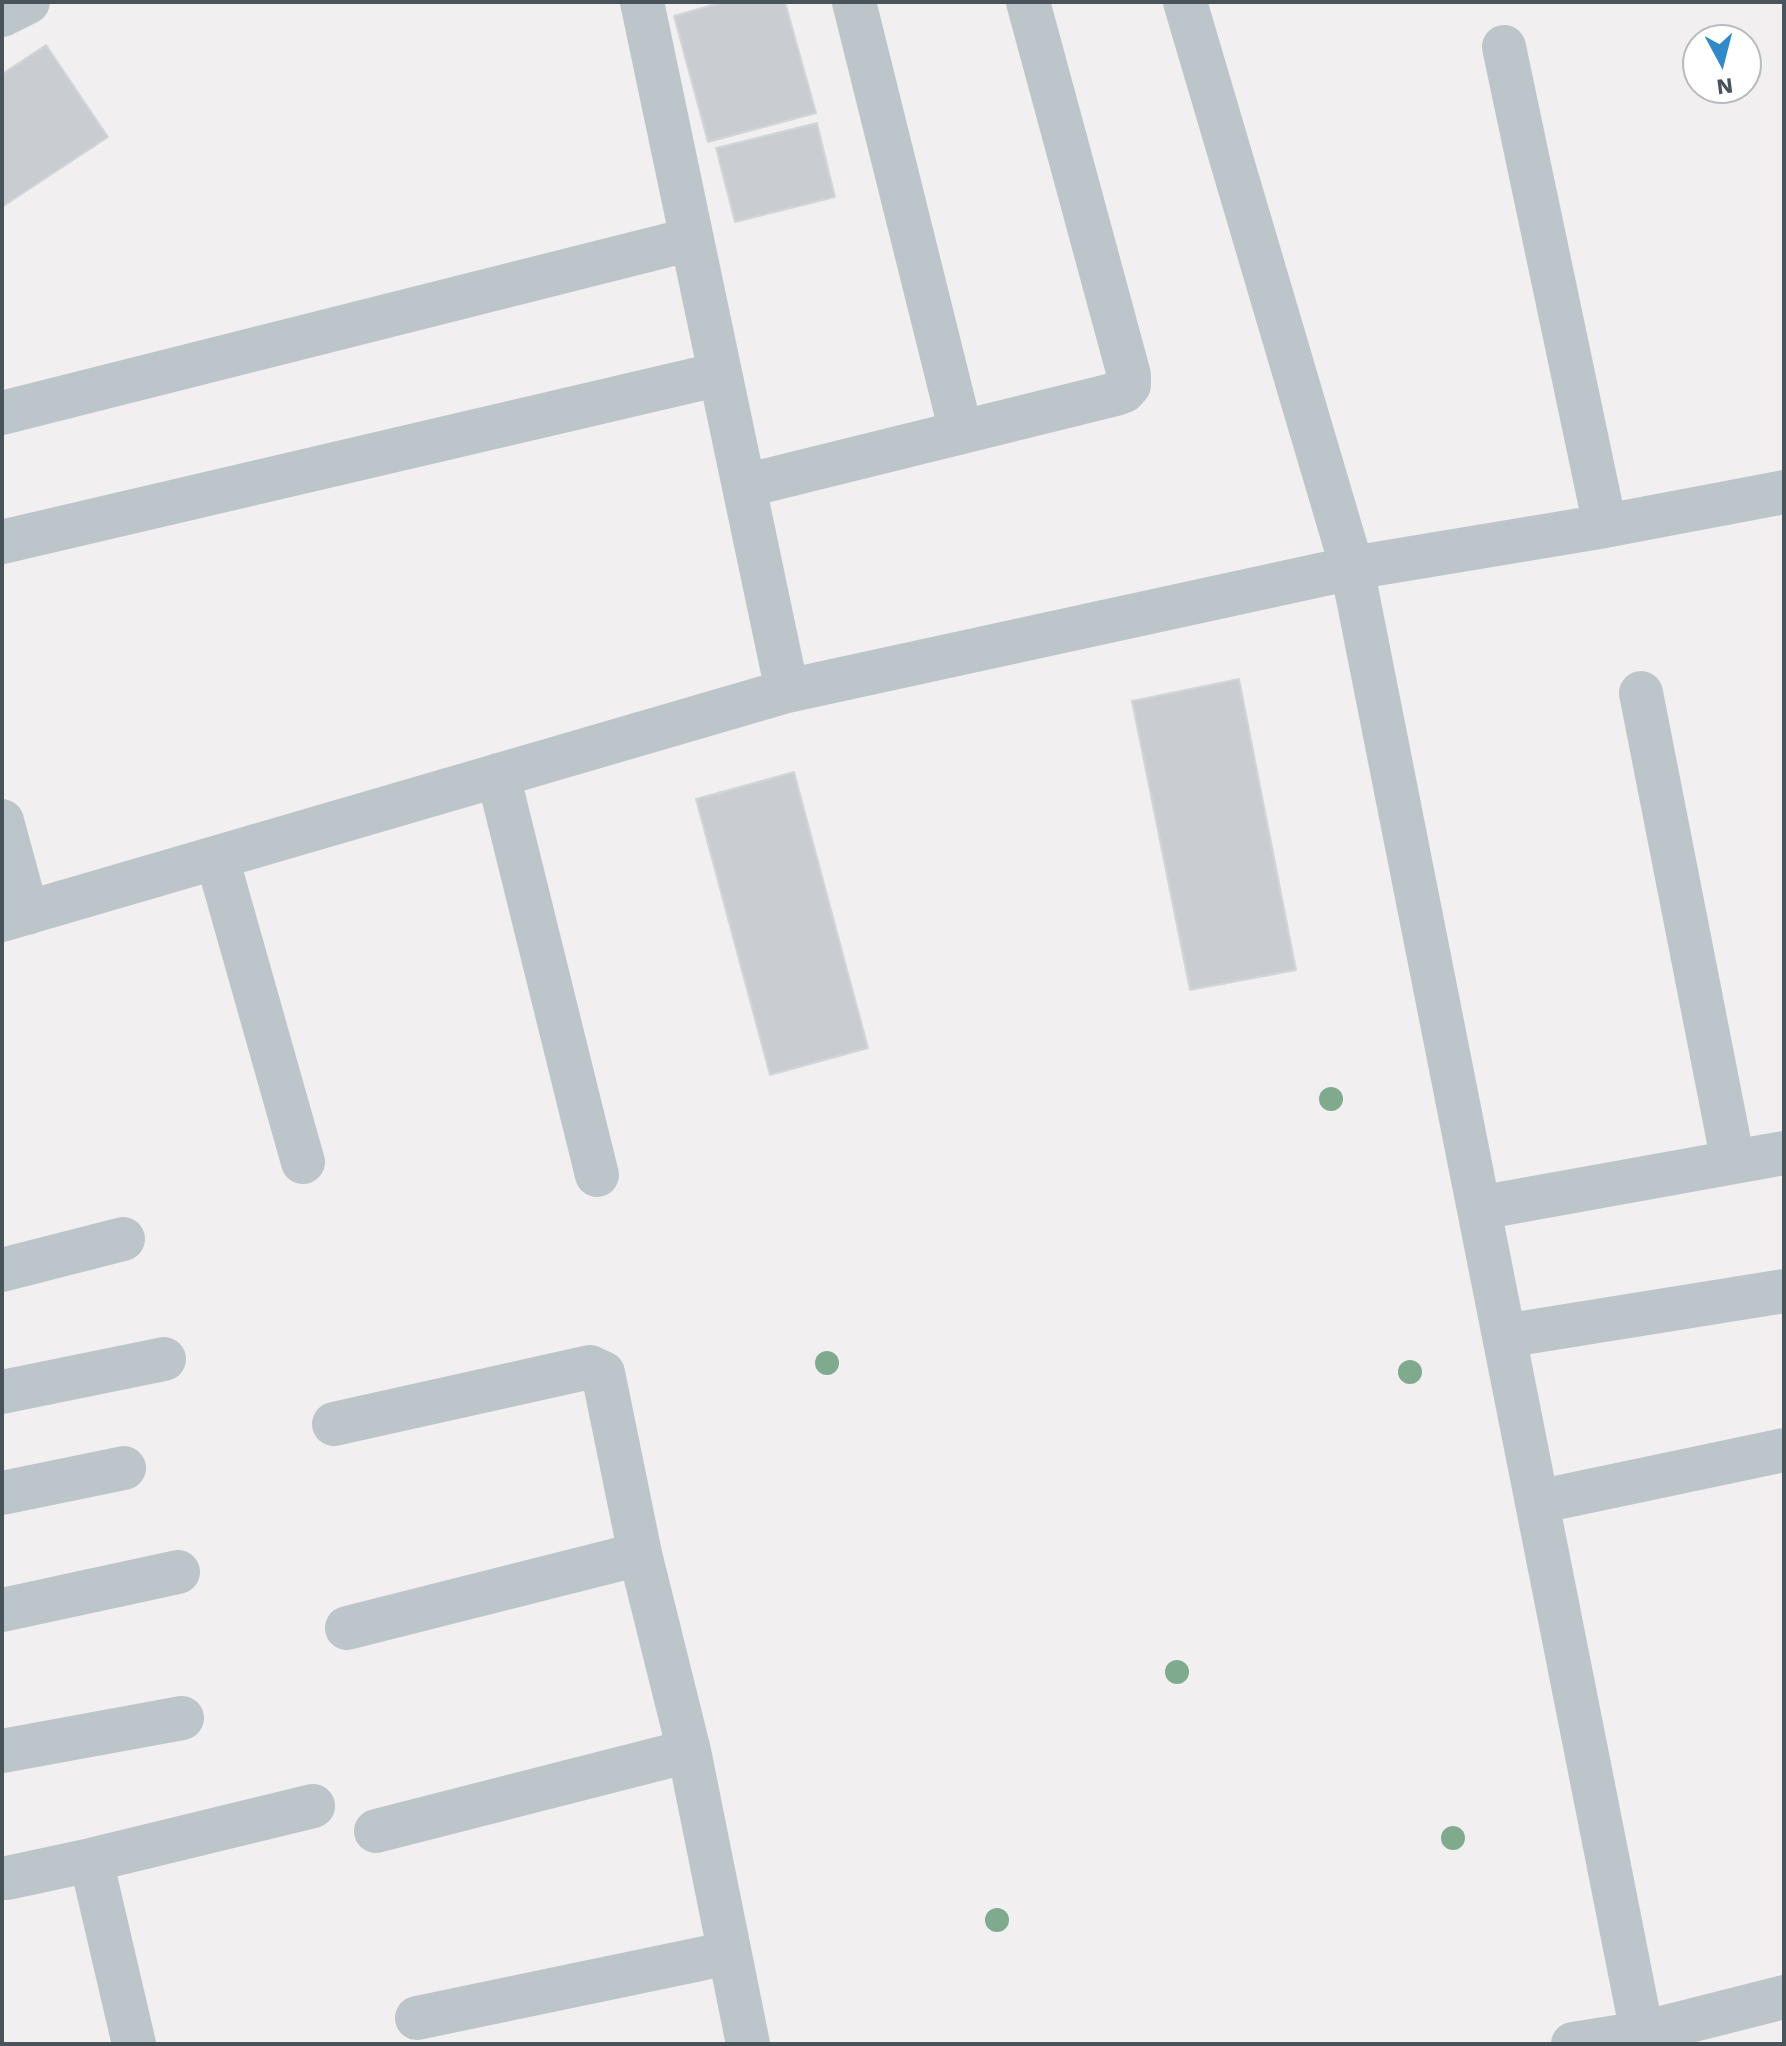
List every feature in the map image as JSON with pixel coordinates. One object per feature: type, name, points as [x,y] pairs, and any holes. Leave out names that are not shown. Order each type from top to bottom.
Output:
[{"type":"street","points":[[2,15],[28,2]]},
{"type":"street","points":[[642,2],[787,691]]},
{"type":"street","points":[[854,2],[961,432]]},
{"type":"street","points":[[744,486],[1116,394],[1129,385],[1129,375],[1028,2]]},
{"type":"street","points":[[1185,2],[1352,568],[1642,2033]]},
{"type":"street","points":[[1504,47],[1605,526]]},
{"type":"street","points":[[2,413],[692,239]]},
{"type":"street","points":[[2,542],[720,374]]},
{"type":"street","points":[[2,821],[15,917],[787,691],[1352,568],[1605,526],[1784,492]]},
{"type":"street","points":[[1641,693],[1733,1162]]},
{"type":"street","points":[[498,775],[597,1175]]},
{"type":"street","points":[[217,858],[303,1162]]},
{"type":"street","points":[[1479,1208],[1784,1153]]},
{"type":"street","points":[[2,1270],[123,1239]]},
{"type":"street","points":[[1504,1336],[1784,1291]]},
{"type":"street","points":[[2,1392],[164,1359]]},
{"type":"street","points":[[334,1424],[590,1367],[603,1373],[640,1554],[689,1751],[748,2044]]},
{"type":"street","points":[[1537,1502],[1784,1450]]},
{"type":"street","points":[[2,1493],[124,1468]]},
{"type":"street","points":[[347,1628],[640,1554]]},
{"type":"street","points":[[2,1610],[178,1572]]},
{"type":"street","points":[[2,1751],[182,1718]]},
{"type":"street","points":[[376,1831],[689,1751]]},
{"type":"street","points":[[7,1878],[313,1806]]},
{"type":"street","points":[[91,1860],[134,2044]]},
{"type":"street","points":[[417,2018],[729,1953]]},
{"type":"street","points":[[1573,2044],[1642,2033],[1784,1997]]},
{"type":"building","points":[[723,2],[785,2],[816,113],[708,142],[674,16]]},
{"type":"building","points":[[46,45],[108,137],[2,207],[2,74]]},
{"type":"building","points":[[817,123],[835,197],[735,222],[716,148]]},
{"type":"building","points":[[1239,679],[1296,970],[1190,990],[1132,701]]},
{"type":"building","points":[[794,772],[868,1048],[770,1075],[696,799]]}]
